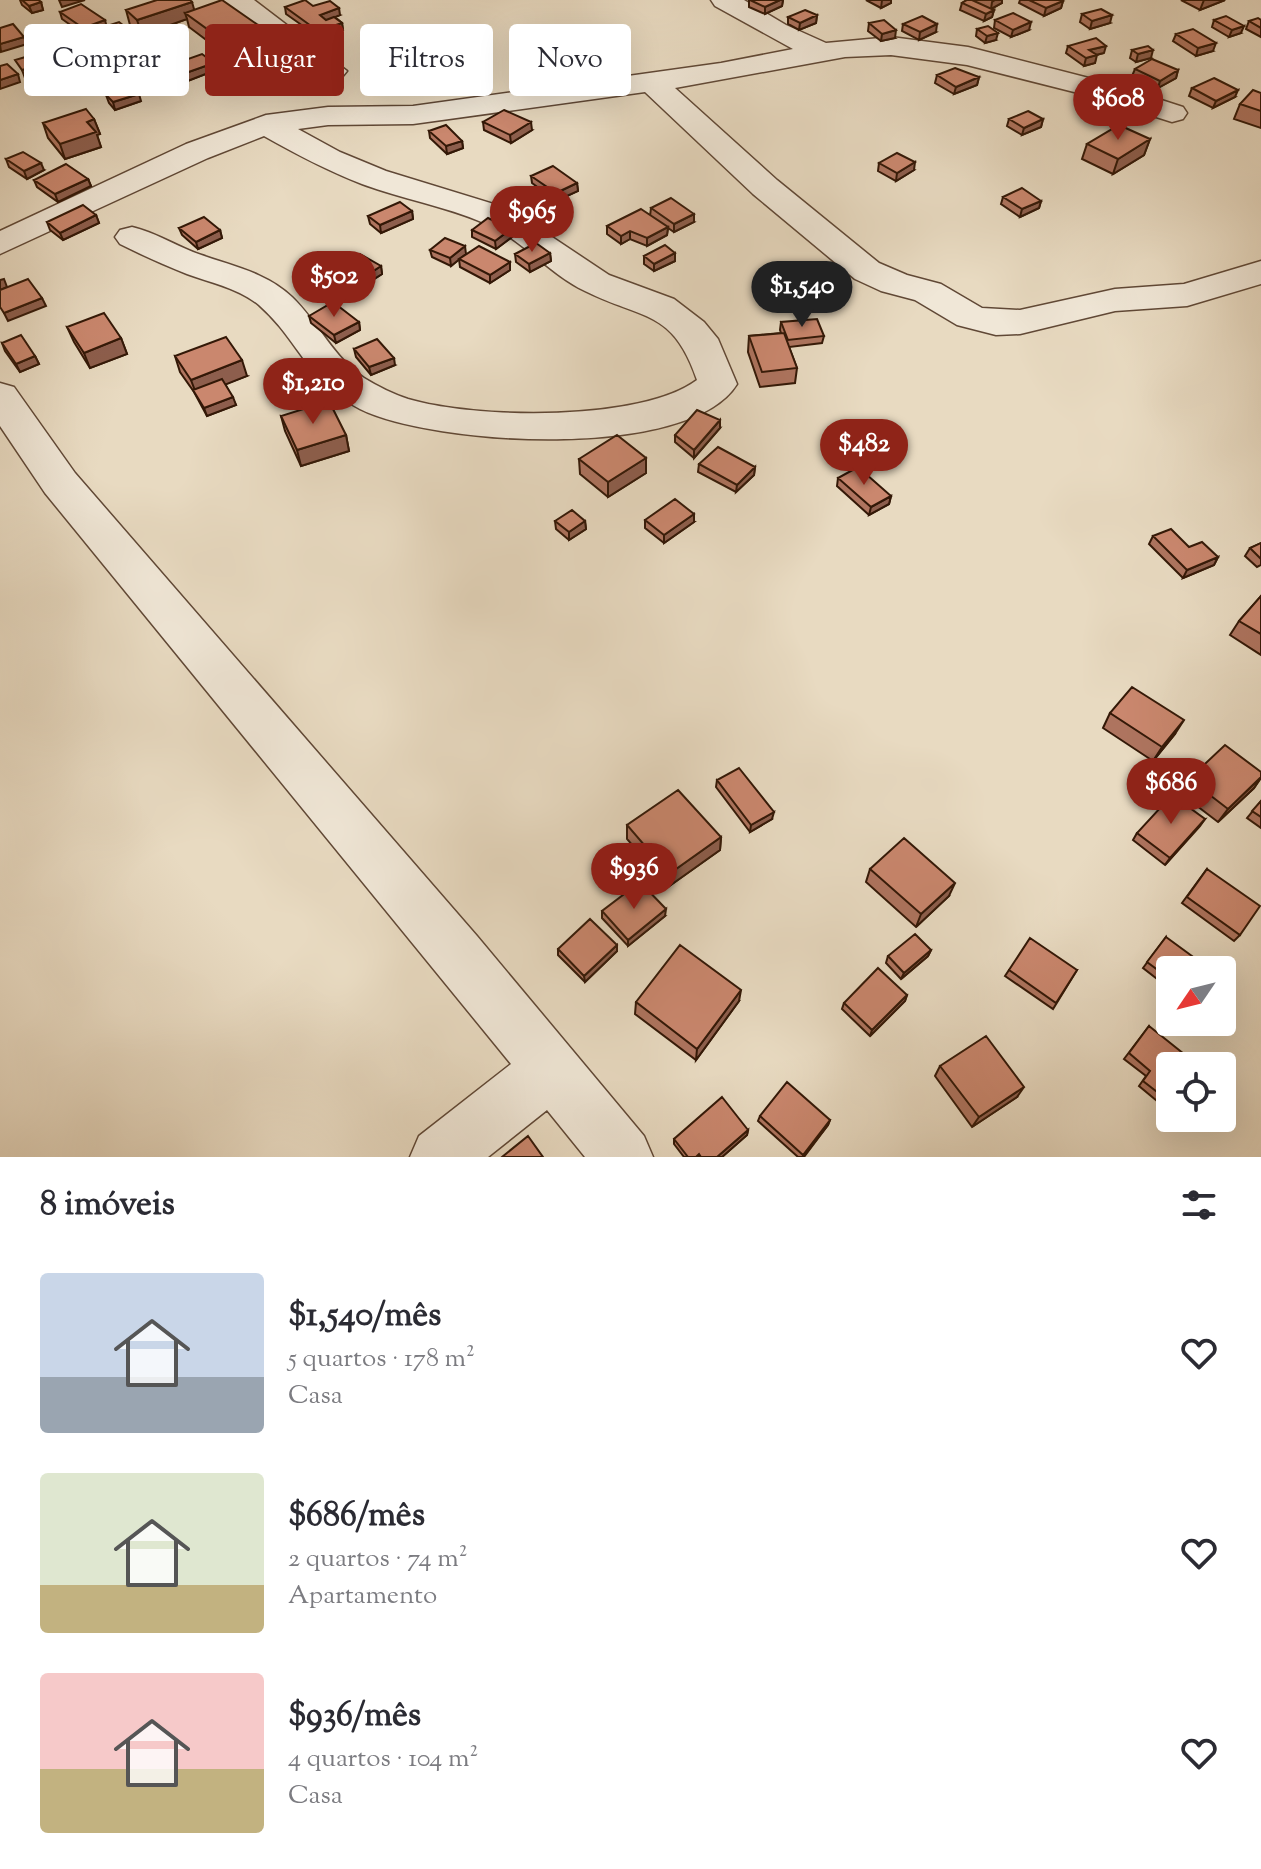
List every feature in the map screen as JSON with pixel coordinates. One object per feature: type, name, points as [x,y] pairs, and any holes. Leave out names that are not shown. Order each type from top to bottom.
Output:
[{"type":"street","points":[[236,0],[268,24]]},
{"type":"street","points":[[725,0],[776,31],[824,53]]},
{"type":"street","points":[[0,244],[197,151],[266,124],[328,116],[413,115],[721,72],[824,53],[891,46],[929,48],[996,62],[1172,113]]},
{"type":"street","points":[[649,80],[765,187],[867,271],[894,283],[928,292],[970,317],[996,323],[1020,322],[1102,302],[1187,295],[1261,272]]},
{"type":"street","points":[[132,237],[192,264],[249,283],[290,315],[324,365],[352,387],[405,412],[502,425],[566,426],[650,416],[690,405],[710,395],[718,384],[705,348],[691,330],[661,307],[596,283],[498,216],[375,178],[329,159],[266,124]]},
{"type":"street","points":[[0,396],[60,483],[623,1157]]},
{"type":"street","points":[[440,1157],[551,1069]]},
{"type":"building","points":[[22,0],[38,0],[41,2],[29,6]]},
{"type":"building","points":[[157,0],[192,2],[137,20],[126,10]]},
{"type":"building","points":[[222,0],[257,24],[205,24],[205,27],[185,13]]},
{"type":"building","points":[[305,0],[313,6],[330,1],[339,8],[320,15],[326,20],[334,17],[342,23],[308,24],[285,7]]},
{"type":"building","points":[[750,0],[780,0],[765,7]]},
{"type":"building","points":[[967,0],[994,10],[986,14],[962,3]]},
{"type":"building","points":[[1029,0],[1061,0],[1063,1],[1046,8]]},
{"type":"building","points":[[81,4],[105,20],[77,24],[60,12]]},
{"type":"building","points":[[1101,9],[1112,15],[1092,21],[1082,14]]},
{"type":"building","points":[[805,10],[817,15],[800,23],[788,17]]},
{"type":"building","points":[[1013,13],[1031,22],[1013,30],[995,20]]},
{"type":"building","points":[[922,16],[937,24],[920,32],[903,24]]},
{"type":"building","points":[[1226,16],[1244,26],[1232,30],[1214,20]]},
{"type":"building","points":[[884,20],[896,30],[882,34],[869,23]]},
{"type":"building","points":[[1261,20],[1261,28],[1249,21]]},
{"type":"building","points":[[13,24],[24,37],[0,44],[0,28]]},
{"type":"building","points":[[988,26],[998,33],[987,36],[977,29]]},
{"type":"building","points":[[1193,29],[1216,43],[1198,48],[1176,34]]},
{"type":"building","points":[[1096,38],[1106,46],[1089,50],[1097,55],[1086,58],[1068,46]]},
{"type":"building","points":[[1148,46],[1153,50],[1138,54],[1132,50]]},
{"type":"building","points":[[202,54],[205,66],[189,72],[189,59]]},
{"type":"building","points":[[24,57],[24,69],[22,70],[15,60]]},
{"type":"building","points":[[1152,59],[1178,70],[1160,81],[1135,69]]},
{"type":"building","points":[[7,64],[18,74],[0,80],[0,66]]},
{"type":"building","points":[[955,68],[979,77],[956,87],[937,75]]},
{"type":"building","points":[[1214,78],[1238,90],[1216,101],[1192,88]]},
{"type":"building","points":[[1253,90],[1261,93],[1261,111],[1240,104]]},
{"type":"building","points":[[107,96],[132,96],[113,102]]},
{"type":"building","points":[[86,109],[94,119],[87,122],[96,132],[60,144],[43,123]]},
{"type":"building","points":[[504,110],[531,122],[510,135],[483,122]]},
{"type":"building","points":[[1028,111],[1043,119],[1024,128],[1009,119]]},
{"type":"building","points":[[446,125],[462,141],[446,146],[429,131]]},
{"type":"building","points":[[1119,125],[1150,139],[1118,159],[1087,144]]},
{"type":"building","points":[[23,152],[41,163],[24,171],[6,159]]},
{"type":"building","points":[[897,153],[915,162],[897,173],[879,163]]},
{"type":"building","points":[[66,164],[88,179],[55,194],[34,180]]},
{"type":"building","points":[[553,166],[577,183],[556,193],[531,176]]},
{"type":"building","points":[[1022,188],[1041,201],[1022,209],[1003,197]]},
{"type":"building","points":[[671,198],[694,214],[674,224],[651,208]]},
{"type":"building","points":[[400,202],[412,211],[380,225],[368,216]]},
{"type":"building","points":[[83,205],[96,215],[60,233],[47,222]]},
{"type":"building","points":[[641,209],[668,227],[647,238],[630,231],[621,236],[607,226]]},
{"type":"building","points":[[204,217],[220,230],[196,242],[179,228]]},
{"type":"building","points":[[488,218],[511,229],[495,241],[472,230]]},
{"type":"building","points":[[445,238],[465,246],[450,258],[430,250]]},
{"type":"building","points":[[536,243],[550,253],[529,264],[515,254]]},
{"type":"building","points":[[665,245],[675,253],[654,264],[644,256]]},
{"type":"building","points":[[479,246],[510,262],[490,275],[459,259]]},
{"type":"building","points":[[360,254],[381,266],[361,279],[340,266]]},
{"type":"building","points":[[28,279],[42,298],[4,313],[0,307],[0,290]]},
{"type":"building","points":[[333,302],[359,322],[334,335],[309,316]]},
{"type":"building","points":[[104,313],[121,338],[84,353],[67,327]]},
{"type":"building","points":[[817,319],[824,336],[788,340],[781,322]]},
{"type":"building","points":[[784,333],[797,368],[762,372],[749,336]]},
{"type":"building","points":[[21,335],[35,356],[16,364],[2,343]]},
{"type":"building","points":[[226,337],[242,360],[191,380],[175,356]]},
{"type":"building","points":[[377,339],[394,358],[369,367],[354,349]]},
{"type":"building","points":[[222,379],[233,397],[204,408],[193,390]]},
{"type":"building","points":[[329,401],[346,435],[297,450],[281,416]]},
{"type":"building","points":[[697,410],[720,420],[694,450],[675,435]]},
{"type":"building","points":[[617,435],[646,458],[608,482],[579,459]]},
{"type":"building","points":[[718,447],[755,467],[737,485],[699,464]]},
{"type":"building","points":[[858,467],[891,496],[871,507],[838,478]]},
{"type":"building","points":[[675,499],[694,514],[664,535],[645,520]]},
{"type":"building","points":[[572,510],[585,521],[569,532],[555,521]]},
{"type":"building","points":[[1171,529],[1189,547],[1202,542],[1218,557],[1187,570],[1153,536]]},
{"type":"building","points":[[1261,543],[1261,559],[1250,548]]},
{"type":"building","points":[[1261,596],[1261,634],[1239,621]]},
{"type":"building","points":[[1132,687],[1184,720],[1162,747],[1110,713]]},
{"type":"building","points":[[1225,745],[1261,772],[1261,777],[1228,809],[1189,779]]},
{"type":"building","points":[[739,768],[774,812],[751,825],[717,780]]},
{"type":"building","points":[[678,790],[721,837],[669,874],[627,825]]},
{"type":"building","points":[[1172,795],[1205,819],[1170,858],[1137,833]]},
{"type":"building","points":[[1261,801],[1261,817],[1252,811]]},
{"type":"building","points":[[904,838],[955,883],[921,914],[870,869]]},
{"type":"building","points":[[1207,869],[1260,906],[1240,935],[1187,897]]},
{"type":"building","points":[[640,882],[666,909],[628,940],[602,911]]},
{"type":"building","points":[[590,919],[617,945],[584,976],[558,949]]},
{"type":"building","points":[[915,934],[931,950],[904,973],[888,956]]},
{"type":"building","points":[[1166,937],[1192,956],[1156,956],[1156,969],[1147,962]]},
{"type":"building","points":[[1030,938],[1077,970],[1056,1003],[1009,970]]},
{"type":"building","points":[[680,945],[741,990],[697,1049],[636,1002]]},
{"type":"building","points":[[878,968],[907,995],[872,1030],[844,1003]]},
{"type":"building","points":[[1149,1026],[1156,1032],[1156,1036],[1162,1036],[1182,1052],[1156,1052],[1156,1091],[1143,1081],[1150,1071],[1129,1053]]},
{"type":"building","points":[[986,1036],[1024,1087],[979,1117],[940,1066]]},
{"type":"building","points":[[787,1082],[830,1120],[803,1155],[760,1116]]},
{"type":"building","points":[[722,1097],[748,1130],[717,1157],[701,1157],[699,1154],[688,1157],[674,1139]]},
{"type":"building","points":[[528,1136],[543,1157],[502,1157]]}]
